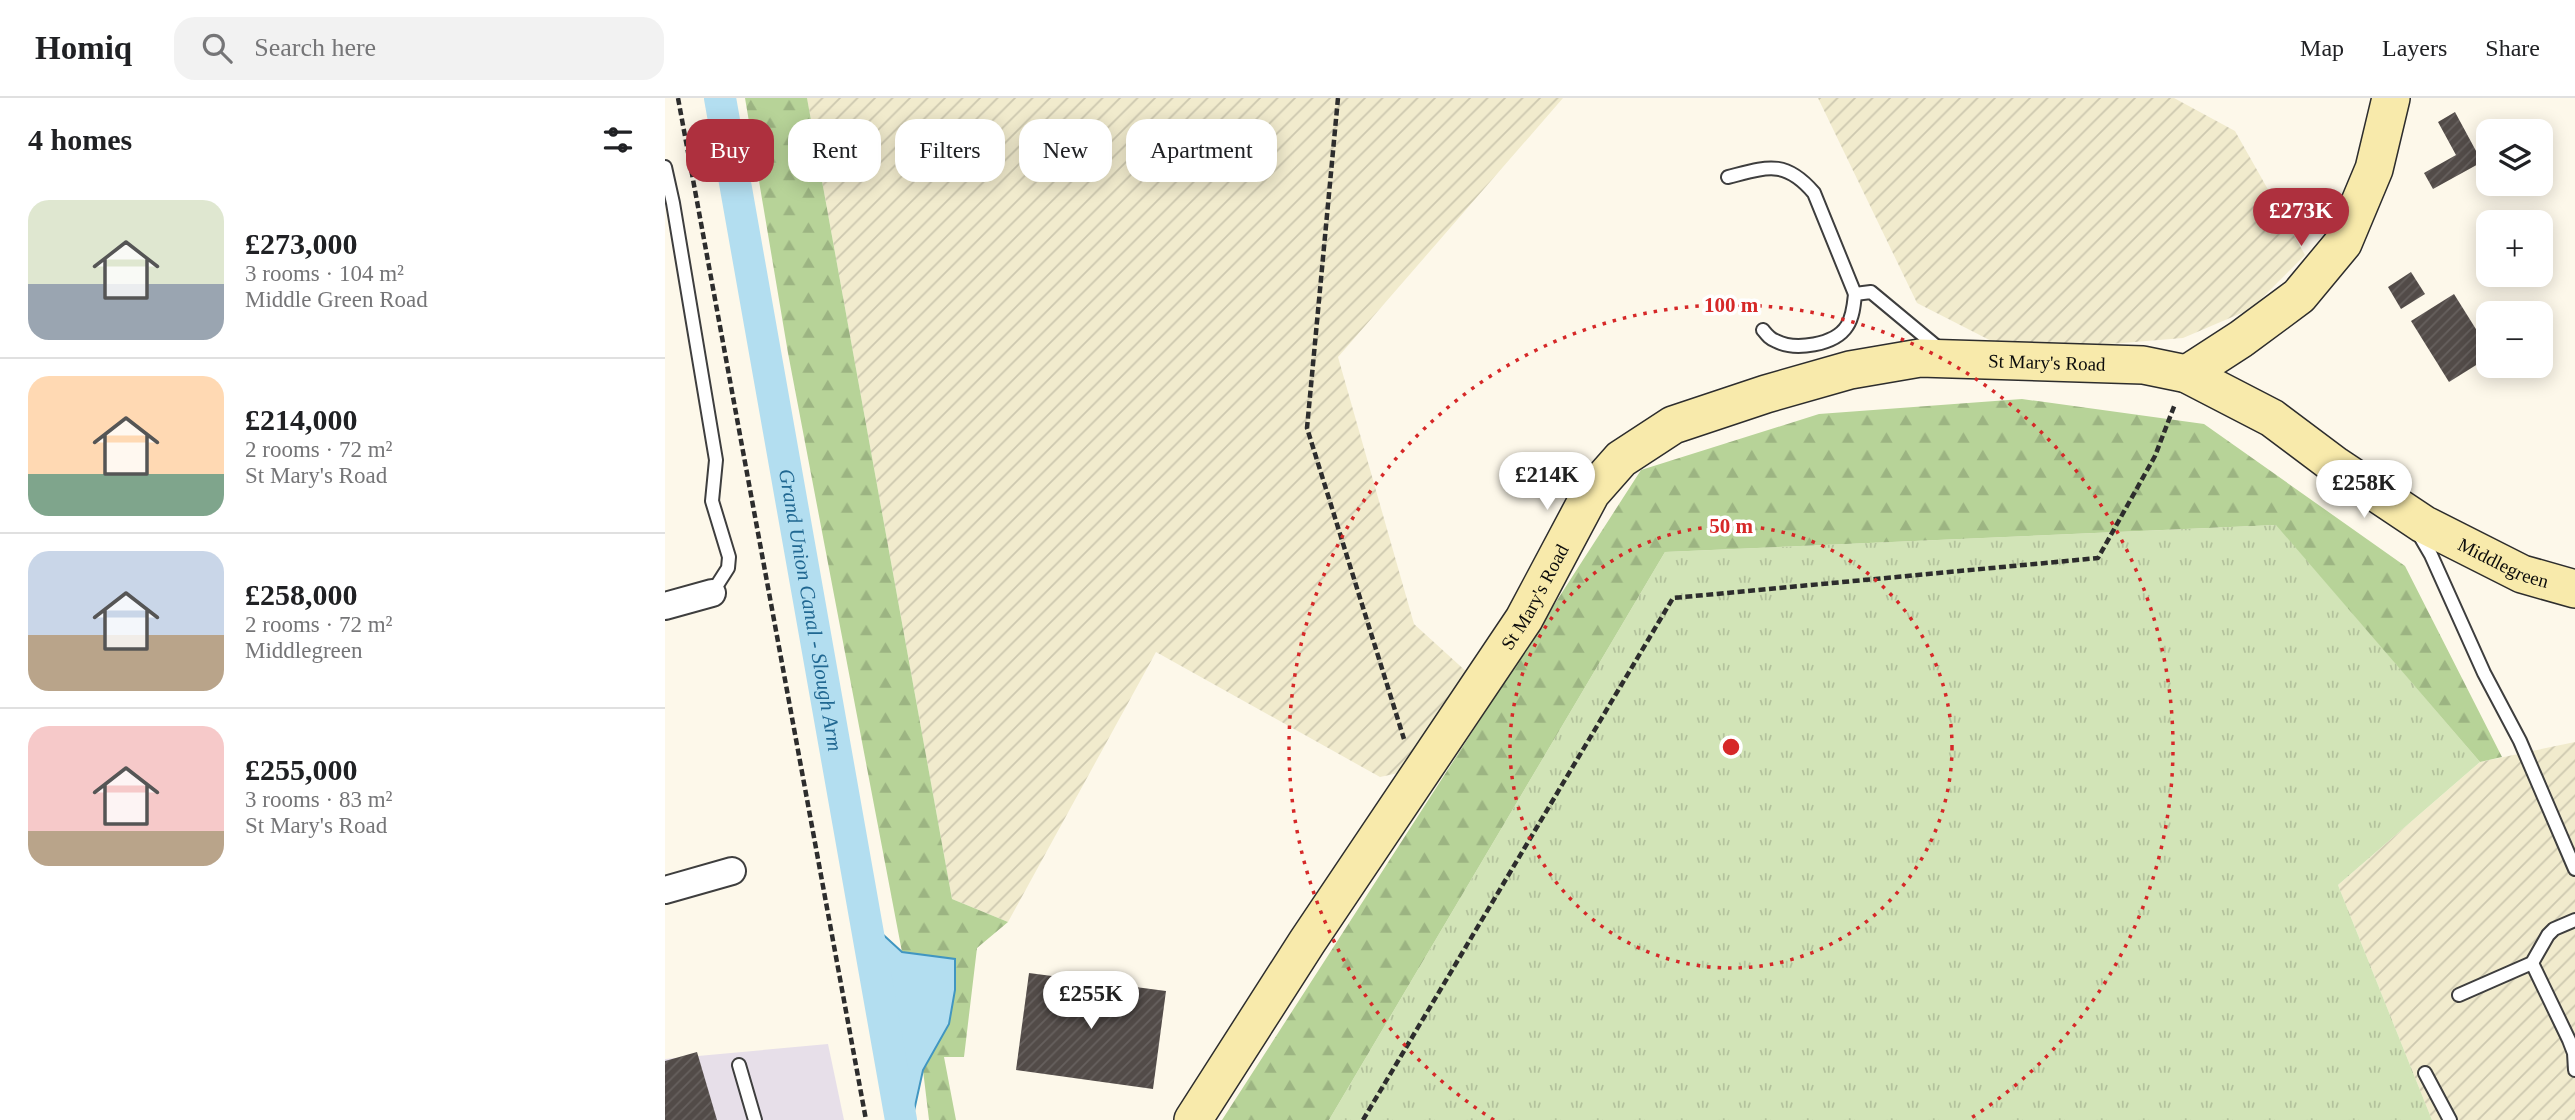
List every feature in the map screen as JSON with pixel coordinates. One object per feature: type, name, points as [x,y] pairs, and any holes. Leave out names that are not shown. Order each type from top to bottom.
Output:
[{"type":"street","points":[[2187,374],[2241,339],[2299,296],[2343,243],[2374,169],[2391,98]]},
{"type":"street","name":"St Mary's Road","points":[[1193,1120],[1307,942],[1524,619],[1591,493],[1621,459],[1673,425],[1850,370],[1920,358],[2143,365],[2187,374]]},
{"type":"street","name":"Middlegreen","points":[[2187,374],[2272,418],[2336,466],[2423,524],[2522,574],[2575,589]]},
{"type":"street","points":[[665,606],[712,593]]},
{"type":"street","points":[[665,890],[732,872]]},
{"type":"lane","points":[[665,167],[716,460],[712,501],[729,557],[728,568],[712,593]]},
{"type":"lane","points":[[1728,177],[1773,167],[1786,170],[1805,182],[1814,193],[1855,293],[1848,325],[1829,338],[1795,347],[1777,342],[1763,330]]},
{"type":"lane","points":[[1855,293],[1871,292],[1950,357]]},
{"type":"lane","points":[[2406,513],[2431,555],[2484,673],[2519,741],[2575,869]]},
{"type":"lane","points":[[2459,995],[2532,963],[2554,929],[2575,920]]},
{"type":"lane","points":[[2532,963],[2569,1040],[2574,1053],[2575,1070]]},
{"type":"lane","points":[[739,1065],[755,1120]]},
{"type":"lane","points":[[2425,1073],[2450,1120]]},
{"type":"path","points":[[678,98],[866,1120]]},
{"type":"path","points":[[1338,98],[1307,428],[1416,778]]},
{"type":"path","points":[[1363,1120],[1673,598],[2098,558],[2155,456],[2187,374]]},
{"type":"shaded area","points":[[807,98],[1563,98],[1338,357],[1414,624],[1469,674],[1403,772],[1380,777],[1156,652],[1008,922],[952,899],[822,182],[881,182],[881,119],[811,119]]},
{"type":"shaded area","points":[[1818,98],[2174,98],[2235,131],[2305,255],[2251,309],[2183,338],[2013,352],[1917,303]]},
{"type":"shaded area","points":[[2575,742],[2575,1120],[2432,1120],[2338,885],[2480,762]]},
{"type":"shaded area","points":[[828,1044],[844,1120],[665,1120],[665,1059]]},
{"type":"green space","points":[[745,98],[807,98],[811,119],[788,119],[788,182],[822,182],[952,899],[1008,922],[977,948],[964,1057],[944,1057],[956,1120],[929,1120],[923,1070],[929,1057],[955,959],[902,952],[788,353],[759,182],[774,182],[774,119],[749,119]]},
{"type":"green space","points":[[2022,399],[2204,424],[2405,566],[2502,757],[2480,762],[2276,525],[1665,552],[1329,1120],[1222,1120],[1641,470],[1819,414]]},
{"type":"green space","points":[[2277,525],[2480,762],[2338,885],[2432,1120],[1329,1120],[1665,552]]},
{"type":"water","points":[[866,919],[902,952],[955,959],[955,990],[949,1024],[923,1070],[912,1120],[901,1120]]},
{"type":"building","points":[[2455,112],[2476,151],[2476,165],[2433,189],[2424,173],[2456,155],[2438,122]]},
{"type":"building","points":[[2411,272],[2425,294],[2401,309],[2388,287]]},
{"type":"building","points":[[2454,294],[2476,329],[2476,365],[2449,382],[2411,321]]},
{"type":"building","points":[[1029,973],[1166,991],[1153,1089],[1016,1070]]},
{"type":"building","points":[[697,1052],[717,1120],[665,1120],[665,1061]]},
{"type":"waterway","name":"Grand Union Canal - Slough Arm","points":[[720,98],[901,1120]]}]
